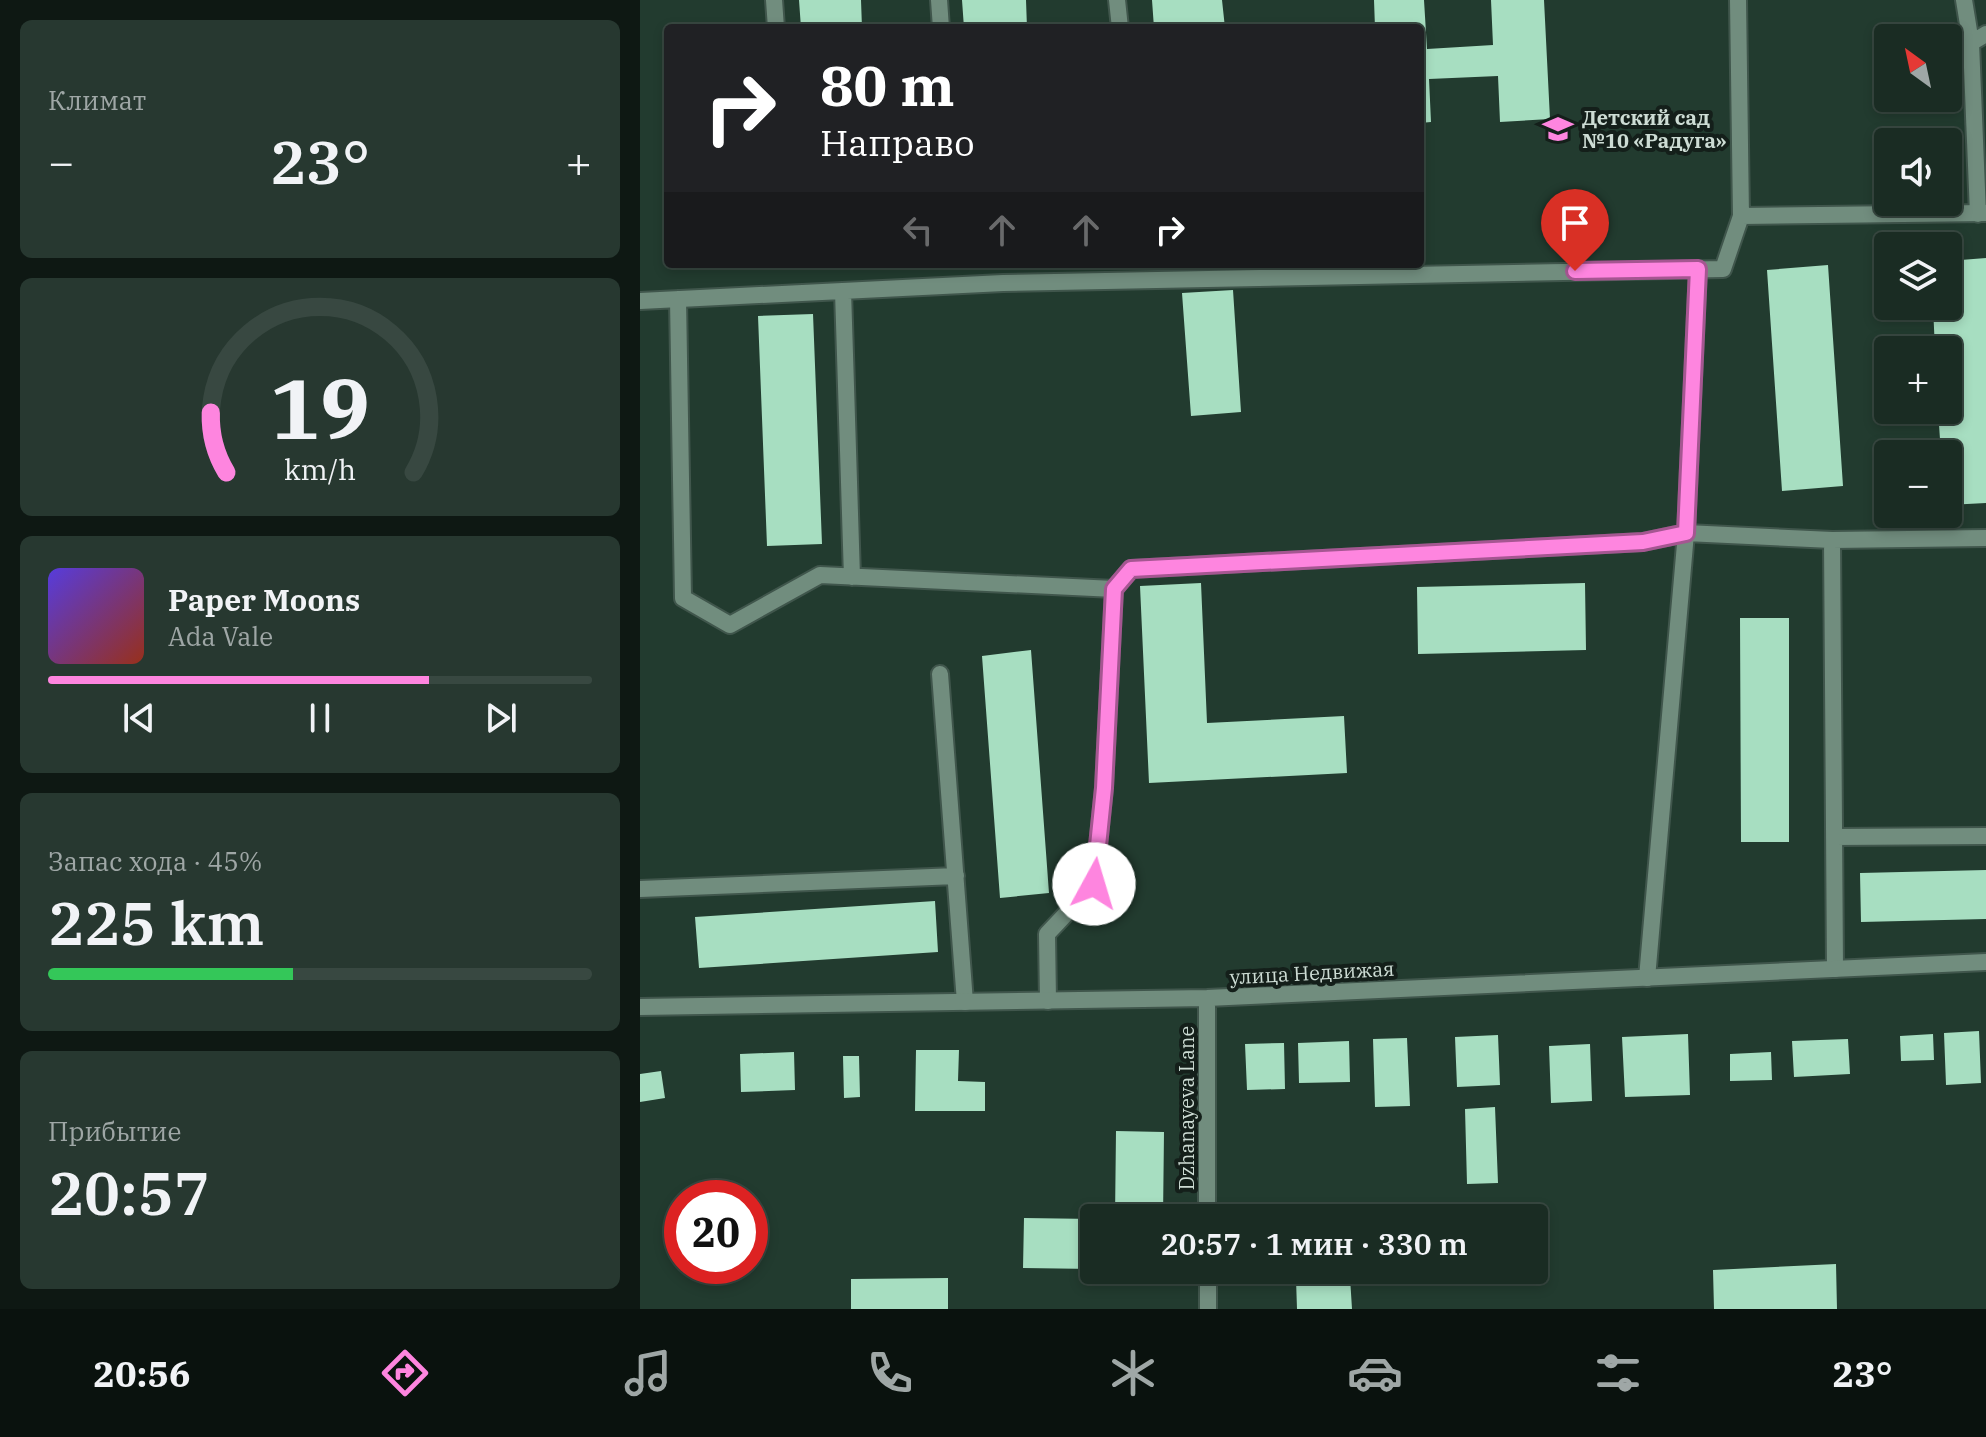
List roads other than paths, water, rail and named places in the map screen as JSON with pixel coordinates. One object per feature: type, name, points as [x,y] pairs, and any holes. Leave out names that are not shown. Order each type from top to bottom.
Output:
[{"type":"street","points":[[774,0],[776,24]]},
{"type":"street","points":[[939,0],[941,24]]},
{"type":"street","points":[[1117,0],[1120,24]]},
{"type":"street","points":[[640,301],[1003,283],[1723,269],[1741,216],[1738,0]]},
{"type":"street","points":[[1741,216],[1982,214],[1971,43],[1964,0]]},
{"type":"street","points":[[1971,43],[1986,34]]},
{"type":"street","points":[[1252,268],[1266,277]]},
{"type":"street","points":[[1647,978],[1686,533],[1698,269]]},
{"type":"street","points":[[843,291],[852,577]]},
{"type":"street","points":[[678,299],[683,598],[730,625],[820,575],[1114,589]]},
{"type":"street","points":[[1048,1001],[1047,934],[1094,884],[1104,788],[1114,589],[1131,569],[1643,542],[1686,533],[1832,540],[1986,538]]},
{"type":"street","points":[[1832,540],[1835,969]]},
{"type":"street","points":[[940,674],[965,1002]]},
{"type":"street","points":[[1834,837],[1986,836]]},
{"type":"street","points":[[640,889],[956,876]]},
{"type":"street","name":"улица Недвижая","points":[[640,1007],[1207,998],[1986,962]]},
{"type":"street","name":"Dzhanayeva Lane","points":[[1207,998],[1207,1204]]},
{"type":"street","points":[[1208,1284],[1208,1309]]},
{"type":"place","name":"Детский сад №10 «Радуга»","points":[[1558,129]]}]
